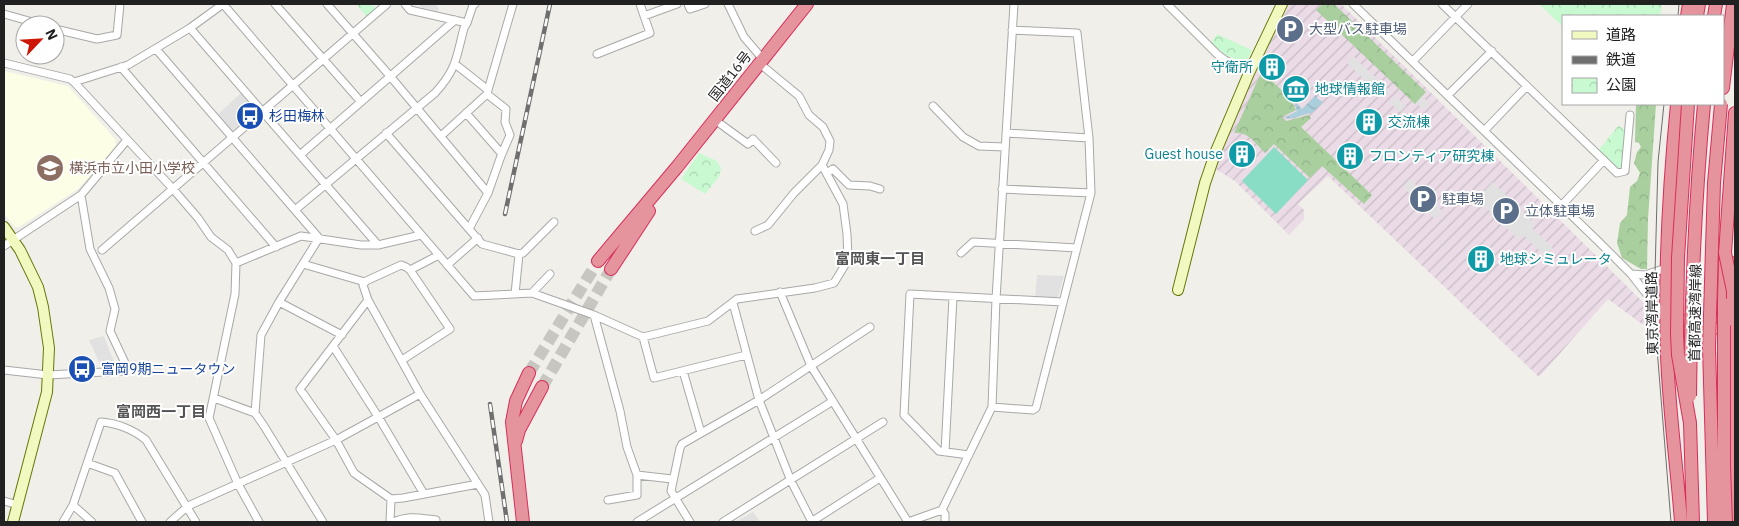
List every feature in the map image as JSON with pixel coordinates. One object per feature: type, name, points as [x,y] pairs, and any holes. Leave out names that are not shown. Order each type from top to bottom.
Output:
[{"type":"highway","name":"国道16号","points":[[598,260],[677,167],[807,4]]},
{"type":"highway","points":[[1724,80],[1733,4]]},
{"type":"highway","name":"東京湾岸道路","points":[[1677,105],[1670,180],[1666,315],[1667,358],[1681,522]]},
{"type":"highway","points":[[1688,105],[1678,258],[1677,334],[1680,371],[1690,423]]},
{"type":"highway","name":"首都高速湾岸線","points":[[1694,522],[1690,423],[1693,262],[1704,105]]},
{"type":"highway","name":"首都高速湾岸線","points":[[1714,522],[1709,329],[1714,183],[1721,105]]},
{"type":"highway","points":[[1726,522],[1724,424],[1725,253],[1735,113]]},
{"type":"highway","name":"国道16号","points":[[611,269],[677,167]]},
{"type":"highway","points":[[1734,522],[1733,332],[1735,263]]},
{"type":"highway","points":[[523,522],[512,422],[516,401],[529,373]]},
{"type":"highway","points":[[514,448],[519,430],[542,387]]},
{"type":"street","points":[[65,31],[97,39],[117,35],[120,4]]},
{"type":"street","points":[[74,82],[128,65],[190,28],[223,4],[474,296],[532,293],[594,315],[643,337],[708,321],[737,299],[815,288],[834,283],[848,260],[847,234],[843,204],[822,165]]},
{"type":"street","points":[[275,4],[361,102]]},
{"type":"street","points":[[327,4],[488,193]]},
{"type":"street","points":[[102,250],[387,4]]},
{"type":"street","points":[[404,4],[410,10],[467,23]]},
{"type":"street","points":[[295,210],[435,93],[448,79],[455,64],[464,28],[475,4]]},
{"type":"street","points":[[441,136],[488,92],[513,4]]},
{"type":"street","points":[[596,54],[650,33],[640,4]]},
{"type":"street","points":[[644,16],[677,4]]},
{"type":"street","points":[[688,4],[690,9],[705,4]]},
{"type":"street","points":[[728,4],[744,37],[760,61],[800,96],[809,115],[824,127],[830,141],[822,165],[794,193],[768,225],[755,231]]},
{"type":"street","points":[[780,292],[811,366],[908,522],[942,510],[992,407],[1002,189],[1014,4]]},
{"type":"street","points":[[1167,4],[1221,57],[1249,73]]},
{"type":"street","points":[[1178,290],[1205,183],[1216,151],[1244,90],[1249,73],[1282,4]]},
{"type":"street","points":[[1353,4],[1562,205],[1631,274],[1656,306],[1666,315],[1733,332]]},
{"type":"street","points":[[1442,4],[1617,173],[1625,172],[1630,115]]},
{"type":"street","points":[[1413,61],[1468,4]]},
{"type":"street","points":[[300,154],[455,20]]},
{"type":"street","points":[[190,28],[378,245]]},
{"type":"street","points":[[992,407],[1034,410],[1036,408],[1091,193],[1089,138],[1077,33],[1012,30]]},
{"type":"street","points":[[156,49],[319,238]]},
{"type":"street","points":[[1448,95],[1492,51]]},
{"type":"street","points":[[4,63],[70,79],[74,82],[173,189],[198,218],[211,238],[228,250],[236,263],[235,294],[209,418],[238,484],[259,522]]},
{"type":"street","points":[[455,64],[506,109],[505,122],[510,135],[488,193],[469,229]]},
{"type":"street","points":[[122,67],[276,247]]},
{"type":"street","points":[[1484,131],[1527,86]]},
{"type":"street","points":[[933,106],[963,137],[979,146],[1005,147]]},
{"type":"street","points":[[466,113],[502,154]]},
{"type":"street","points":[[715,120],[748,144],[753,138],[776,163]]},
{"type":"street","points":[[1006,132],[1089,138]]},
{"type":"street","points":[[386,133],[482,244],[519,254],[523,253],[554,222]]},
{"type":"street","points":[[4,246],[81,195],[127,140]]},
{"type":"street","points":[[1562,205],[1604,160]]},
{"type":"street","points":[[827,173],[833,169],[849,185],[870,186],[880,190]]},
{"type":"street","points":[[1002,189],[1091,193]]},
{"type":"street","points":[[4,370],[48,375],[123,371],[125,363],[110,331],[114,309],[110,288],[90,249],[81,195]]},
{"type":"street","points":[[4,227],[14,239],[38,287],[49,348],[47,392],[13,522]]},
{"type":"street","points":[[236,263],[301,236],[361,245],[378,245],[421,235]]},
{"type":"street","points":[[255,413],[262,335],[279,302],[319,238]]},
{"type":"street","points":[[447,265],[478,238]]},
{"type":"street","points":[[962,253],[973,242],[1077,248]]},
{"type":"street","points":[[515,294],[519,254]]},
{"type":"street","points":[[410,270],[438,255]]},
{"type":"street","points":[[303,264],[365,282],[400,265],[410,270],[450,329],[402,360]]},
{"type":"street","points":[[1631,274],[1651,274],[1666,268]]},
{"type":"street","points":[[532,293],[550,274]]},
{"type":"street","points":[[365,282],[363,285],[368,300],[420,394],[485,495],[489,522]]},
{"type":"street","points":[[969,455],[939,451],[904,415],[910,294],[1063,302]]},
{"type":"street","points":[[945,452],[953,297]]},
{"type":"street","points":[[368,300],[300,389],[336,440],[354,473],[391,499],[478,484]]},
{"type":"street","points":[[279,302],[342,335]]},
{"type":"street","points":[[733,303],[759,400],[791,481],[812,522],[880,478]]},
{"type":"street","points":[[594,315],[620,412],[627,447],[637,475],[637,496],[608,500]]},
{"type":"street","points":[[690,522],[671,491],[672,479],[682,444],[759,400],[870,328]]},
{"type":"street","points":[[643,337],[654,378],[746,355]]},
{"type":"street","points":[[333,346],[424,494]]},
{"type":"street","points":[[683,370],[701,433]]},
{"type":"street","points":[[170,522],[188,506],[336,440],[420,394]]},
{"type":"street","points":[[214,398],[255,413],[323,522]]},
{"type":"street","points":[[637,522],[833,401]]},
{"type":"street","points":[[63,522],[73,505],[101,422],[110,422],[137,432],[146,440],[196,522]]},
{"type":"street","points":[[724,522],[884,422]]},
{"type":"street","points":[[87,463],[115,473],[142,522]]},
{"type":"street","points":[[637,475],[672,479]]},
{"type":"street","points":[[391,499],[392,522],[405,517],[436,520],[436,522]]},
{"type":"street","points":[[4,501],[18,505]]},
{"type":"street","points":[[73,505],[92,522]]},
{"type":"street","points":[[942,510],[945,522]]},
{"type":"shaded area","points":[[418,4],[436,4],[439,9],[437,11],[422,8]]},
{"type":"shaded area","points":[[1282,4],[1341,4],[1649,308],[1650,330],[1608,299],[1539,377],[1328,176],[1298,204],[1304,210],[1304,219],[1289,235],[1235,181],[1214,168]]},
{"type":"shaded area","name":"大型バス駐車場","points":[[1287,21],[1298,30],[1292,37],[1281,27]]},
{"type":"shaded area","points":[[1353,56],[1390,91],[1383,98],[1347,63]]},
{"type":"shaded area","name":"横浜市立小田小学校","points":[[4,71],[68,86],[115,139],[116,147],[78,189],[19,227],[15,227],[4,214]]},
{"type":"shaded area","points":[[241,93],[254,109],[254,113],[232,132],[217,115]]},
{"type":"shaded area","points":[[1395,96],[1406,106],[1400,112],[1389,102]]},
{"type":"shaded area","points":[[1422,96],[1430,104],[1424,110],[1416,103]]},
{"type":"shaded area","name":"駐車場","points":[[1410,179],[1442,211],[1435,219],[1403,187]]},
{"type":"shaded area","name":"立体駐車場","points":[[1493,182],[1535,224],[1532,228],[1553,248],[1545,256],[1523,235],[1518,239],[1477,199]]},
{"type":"shaded area","points":[[1037,275],[1064,276],[1058,297],[1035,298]]},
{"type":"shaded area","points":[[104,336],[116,366],[109,368],[106,362],[100,364],[89,340]]},
{"type":"shaded area","points":[[753,512],[760,522],[740,522],[739,520]]},
{"type":"green space","points":[[356,4],[371,4],[376,9],[367,17]]},
{"type":"green space","points":[[1323,4],[1334,4],[1426,92],[1415,104],[1316,10]]},
{"type":"green space","points":[[1539,4],[1662,4],[1660,15],[1562,15],[1562,26]]},
{"type":"green space","points":[[1217,34],[1252,50],[1246,64],[1226,55],[1211,43]]},
{"type":"green space","points":[[1263,68],[1273,76],[1271,80],[1290,98],[1296,110],[1282,117],[1286,121],[1309,115],[1311,118],[1301,127],[1372,195],[1364,204],[1322,166],[1310,178],[1274,144],[1265,153],[1248,136],[1234,133]]},
{"type":"green space","points":[[1636,105],[1656,105],[1648,219],[1647,269],[1641,269],[1622,258],[1617,243],[1620,223],[1627,215],[1630,187],[1637,181],[1640,173],[1634,163],[1637,152],[1641,147],[1639,143],[1635,142]]},
{"type":"green space","points":[[1619,125],[1626,132],[1625,167],[1615,170],[1597,152]]},
{"type":"green space","points":[[1274,147],[1308,180],[1276,214],[1242,181]]},
{"type":"green space","points":[[699,153],[717,161],[721,168],[719,177],[705,194],[681,179]]},
{"type":"water","points":[[1316,95],[1323,102],[1312,113],[1284,118],[1297,111],[1293,99],[1302,109]]},
{"type":"tunnel","points":[[529,373],[598,261]]},
{"type":"tunnel","points":[[542,387],[611,269]]},
{"type":"tram line","points":[[1678,15],[1679,4]]},
{"type":"tram line","points":[[1664,105],[1658,162],[1654,311],[1671,522]]},
{"type":"railway","points":[[505,214],[550,4]]},
{"type":"railway","points":[[490,404],[507,522]]},
{"type":"place","name":"大型バス駐車場","points":[[1290,29]]},
{"type":"place","name":"守衛所","points":[[1272,67]]},
{"type":"place","name":"地球情報館","points":[[1296,89]]},
{"type":"place","name":"杉田梅林","points":[[250,116]]},
{"type":"place","name":"交流棟","points":[[1369,122]]},
{"type":"place","name":"Guest house","points":[[1242,154]]},
{"type":"place","name":"フロンティア研究棟","points":[[1350,156]]},
{"type":"place","name":"横浜市立小田小学校","points":[[50,168]]},
{"type":"place","name":"駐車場","points":[[1423,199]]},
{"type":"place","name":"立体駐車場","points":[[1506,211]]},
{"type":"place","name":"地球シミュレータ","points":[[1481,259]]},
{"type":"place","name":"富岡9期ニュータウン","points":[[82,369]]},
{"type":"district","name":"富岡東一丁目","points":[[880,259]]},
{"type":"district","name":"富岡西一丁目","points":[[161,412]]}]
